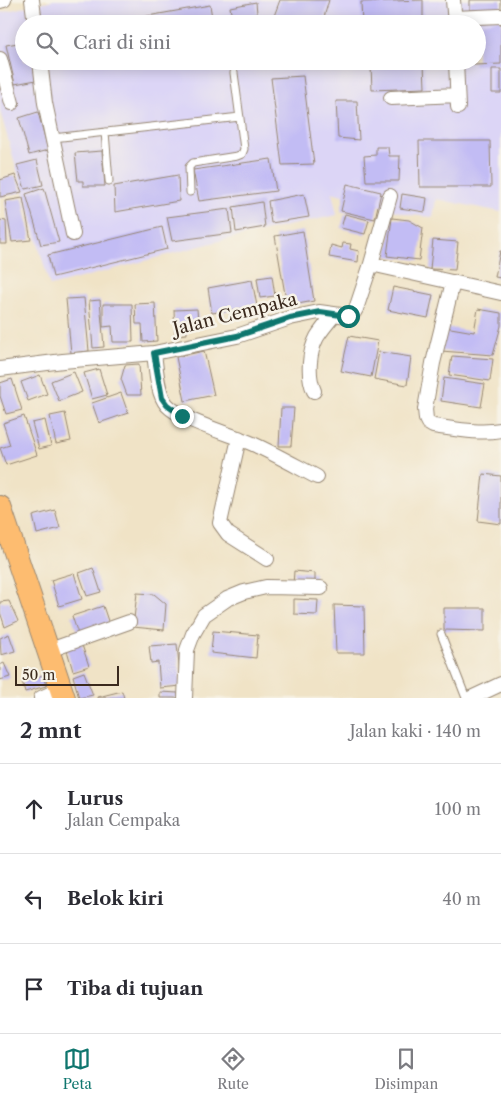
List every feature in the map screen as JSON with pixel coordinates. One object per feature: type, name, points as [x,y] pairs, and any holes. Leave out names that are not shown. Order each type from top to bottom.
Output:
[{"type":"highway","points":[[0,507],[47,651],[55,695]]},
{"type":"street","points":[[0,1],[4,0]]},
{"type":"street","points":[[32,0],[34,15]]},
{"type":"street","points":[[454,0],[454,15]]},
{"type":"street","points":[[486,18],[501,16]]},
{"type":"street","points":[[0,59],[12,102]]},
{"type":"street","points":[[41,70],[46,104],[73,234]]},
{"type":"street","points":[[390,98],[458,101],[456,70]]},
{"type":"street","points":[[390,196],[371,264],[501,293]]},
{"type":"street","name":"Jalan Cempaka","points":[[0,368],[154,353],[237,336],[290,318],[320,312],[348,316],[353,314],[371,264]]},
{"type":"street","points":[[453,282],[433,363],[425,409],[426,419],[428,424],[432,426],[481,433],[501,430]]},
{"type":"street","points":[[314,391],[309,372],[312,352],[317,338],[334,315]]},
{"type":"street","points":[[154,353],[162,398],[167,405],[182,416],[239,438],[317,477]]},
{"type":"street","points":[[239,438],[220,523],[228,534],[267,559]]},
{"type":"street","points":[[185,698],[187,650],[193,634],[204,616],[227,599],[244,592],[266,587],[321,588]]},
{"type":"street","points":[[47,651],[129,622]]},
{"type":"street","points":[[471,698],[501,684]]},
{"type":"lane","points":[[190,192],[188,172],[189,167],[193,163],[237,156],[242,154],[244,149],[234,73]]},
{"type":"lane","points":[[53,138],[240,117]]},
{"type":"lane","points":[[105,132],[109,182]]},
{"type":"lane","points":[[441,634],[466,698]]},
{"type":"shaded area","points":[[53,0],[501,0],[501,212],[436,199],[433,217],[411,215],[332,192],[337,215],[219,241],[50,286],[0,111],[0,13]]},
{"type":"building","points":[[280,0],[329,0],[325,15],[274,15]]},
{"type":"building","points":[[423,0],[423,15],[362,15],[361,2]]},
{"type":"building","points":[[470,0],[501,0],[501,10],[470,10]]},
{"type":"building","points":[[256,2],[257,15],[231,15],[230,7]]},
{"type":"building","points":[[210,5],[212,15],[153,15]]},
{"type":"building","points":[[501,19],[501,64],[486,65],[486,22]]},
{"type":"building","points":[[15,44],[15,70],[34,70],[36,80],[15,84],[6,45]]},
{"type":"building","points":[[492,69],[501,69],[501,93],[492,93]]},
{"type":"building","points":[[371,70],[424,70],[425,88],[372,90]]},
{"type":"building","points":[[303,76],[314,164],[282,165],[271,78]]},
{"type":"building","points":[[336,101],[357,101],[359,140],[338,138]]},
{"type":"building","points":[[38,112],[48,150],[29,155],[19,118]]},
{"type":"building","points":[[419,141],[490,141],[491,187],[420,187]]},
{"type":"building","points":[[376,147],[388,147],[389,156],[400,156],[399,181],[366,181],[364,156],[376,155]]},
{"type":"building","points":[[102,151],[105,186],[83,186],[83,181],[78,181],[75,153]]},
{"type":"building","points":[[271,159],[276,191],[199,201],[193,170]]},
{"type":"building","points":[[37,160],[43,185],[25,189],[17,165]]},
{"type":"building","points":[[15,175],[22,192],[0,197],[0,180]]},
{"type":"building","points":[[178,175],[179,201],[115,212],[114,186]]},
{"type":"building","points":[[347,184],[381,192],[375,219],[341,211]]},
{"type":"building","points":[[44,188],[59,242],[41,245],[26,194]]},
{"type":"building","points":[[304,194],[309,217],[271,223],[268,201]]},
{"type":"building","points":[[402,194],[427,198],[425,212],[400,208]]},
{"type":"building","points":[[23,198],[31,240],[12,242],[5,201]]},
{"type":"building","points":[[262,202],[265,227],[236,232],[233,207]]},
{"type":"building","points":[[229,209],[232,233],[172,241],[167,217]]},
{"type":"building","points":[[345,214],[369,220],[365,234],[341,228]]},
{"type":"building","points":[[392,218],[409,220],[423,228],[419,260],[387,256]]},
{"type":"building","points":[[0,220],[6,221],[7,244],[0,244]]},
{"type":"building","points":[[162,227],[167,249],[53,277],[48,255]]},
{"type":"building","points":[[303,231],[314,301],[287,306],[275,236]]},
{"type":"building","points":[[433,240],[458,242],[455,270],[430,269]]},
{"type":"building","points":[[343,243],[351,244],[350,249],[359,251],[358,262],[329,257],[331,245],[342,248]]},
{"type":"building","points":[[501,251],[501,278],[495,277]]},
{"type":"building","points":[[272,276],[275,296],[260,298],[257,278]]},
{"type":"building","points":[[252,280],[257,306],[212,313],[208,288]]},
{"type":"building","points":[[393,287],[433,295],[428,318],[388,310]]},
{"type":"building","points":[[84,298],[89,351],[71,353],[66,299]]},
{"type":"building","points":[[100,300],[104,347],[93,348],[89,301]]},
{"type":"building","points":[[155,303],[157,341],[143,342],[142,324],[136,324],[135,304]]},
{"type":"building","points":[[103,304],[132,304],[133,342],[113,342],[112,326],[103,327]]},
{"type":"building","points":[[197,309],[198,321],[186,322],[187,334],[175,335],[174,310]]},
{"type":"building","points":[[478,309],[501,313],[501,326],[493,355],[441,351],[445,327],[474,332]]},
{"type":"building","points":[[349,336],[378,341],[371,377],[341,371]]},
{"type":"building","points":[[204,351],[214,395],[185,401],[176,357]]},
{"type":"building","points":[[379,352],[411,357],[407,385],[374,379]]},
{"type":"building","points":[[452,356],[493,359],[490,381],[449,375]]},
{"type":"building","points":[[139,364],[141,395],[127,395],[121,379],[125,365]]},
{"type":"building","points":[[99,369],[107,395],[92,399],[84,373]]},
{"type":"building","points":[[74,372],[82,392],[59,401],[51,381]]},
{"type":"building","points":[[40,375],[47,394],[28,401],[21,382]]},
{"type":"building","points":[[444,378],[485,384],[481,407],[441,401]]},
{"type":"building","points":[[12,379],[22,410],[6,414],[0,396],[0,383]]},
{"type":"building","points":[[121,393],[128,413],[99,423],[92,403]]},
{"type":"building","points":[[281,408],[294,408],[291,446],[279,446]]},
{"type":"building","points":[[65,413],[71,441],[56,444],[50,416]]},
{"type":"building","points":[[24,416],[37,455],[6,465],[0,448],[10,445],[3,423]]},
{"type":"building","points":[[45,420],[51,446],[39,449],[32,423]]},
{"type":"building","points":[[483,474],[501,476],[501,524],[478,521]]},
{"type":"building","points":[[55,510],[60,528],[37,534],[33,516]]},
{"type":"building","points":[[93,568],[101,592],[87,596],[79,573]]},
{"type":"building","points":[[294,571],[315,573],[315,585],[293,585]]},
{"type":"building","points":[[74,573],[82,599],[59,606],[51,580]]},
{"type":"building","points":[[137,593],[154,594],[166,604],[164,630],[133,627]]},
{"type":"building","points":[[294,599],[318,600],[317,615],[294,614]]},
{"type":"building","points":[[9,601],[18,621],[5,627],[0,612],[0,602]]},
{"type":"building","points":[[334,605],[364,606],[365,653],[336,653]]},
{"type":"building","points":[[103,606],[110,627],[79,637],[72,616]]},
{"type":"building","points":[[444,608],[485,608],[485,631],[444,630]]},
{"type":"building","points":[[213,631],[258,635],[256,658],[211,653]]},
{"type":"building","points":[[9,634],[15,651],[1,655],[0,638]]},
{"type":"building","points":[[81,642],[89,666],[73,671],[66,647]]},
{"type":"building","points":[[177,644],[181,686],[160,688],[158,662],[151,663],[149,646]]},
{"type":"building","points":[[4,663],[10,677],[0,680],[0,665]]},
{"type":"building","points":[[84,672],[93,695],[79,698],[73,676]]},
{"type":"building","points":[[43,675],[46,686],[25,692],[22,681]]},
{"type":"building","points":[[122,691],[124,698],[98,698],[98,697]]},
{"type":"building","points":[[160,692],[178,693],[178,698],[160,698]]},
{"type":"route","points":[[182,416],[167,405],[162,398],[154,353],[237,336],[290,318],[320,312],[348,316]]}]
